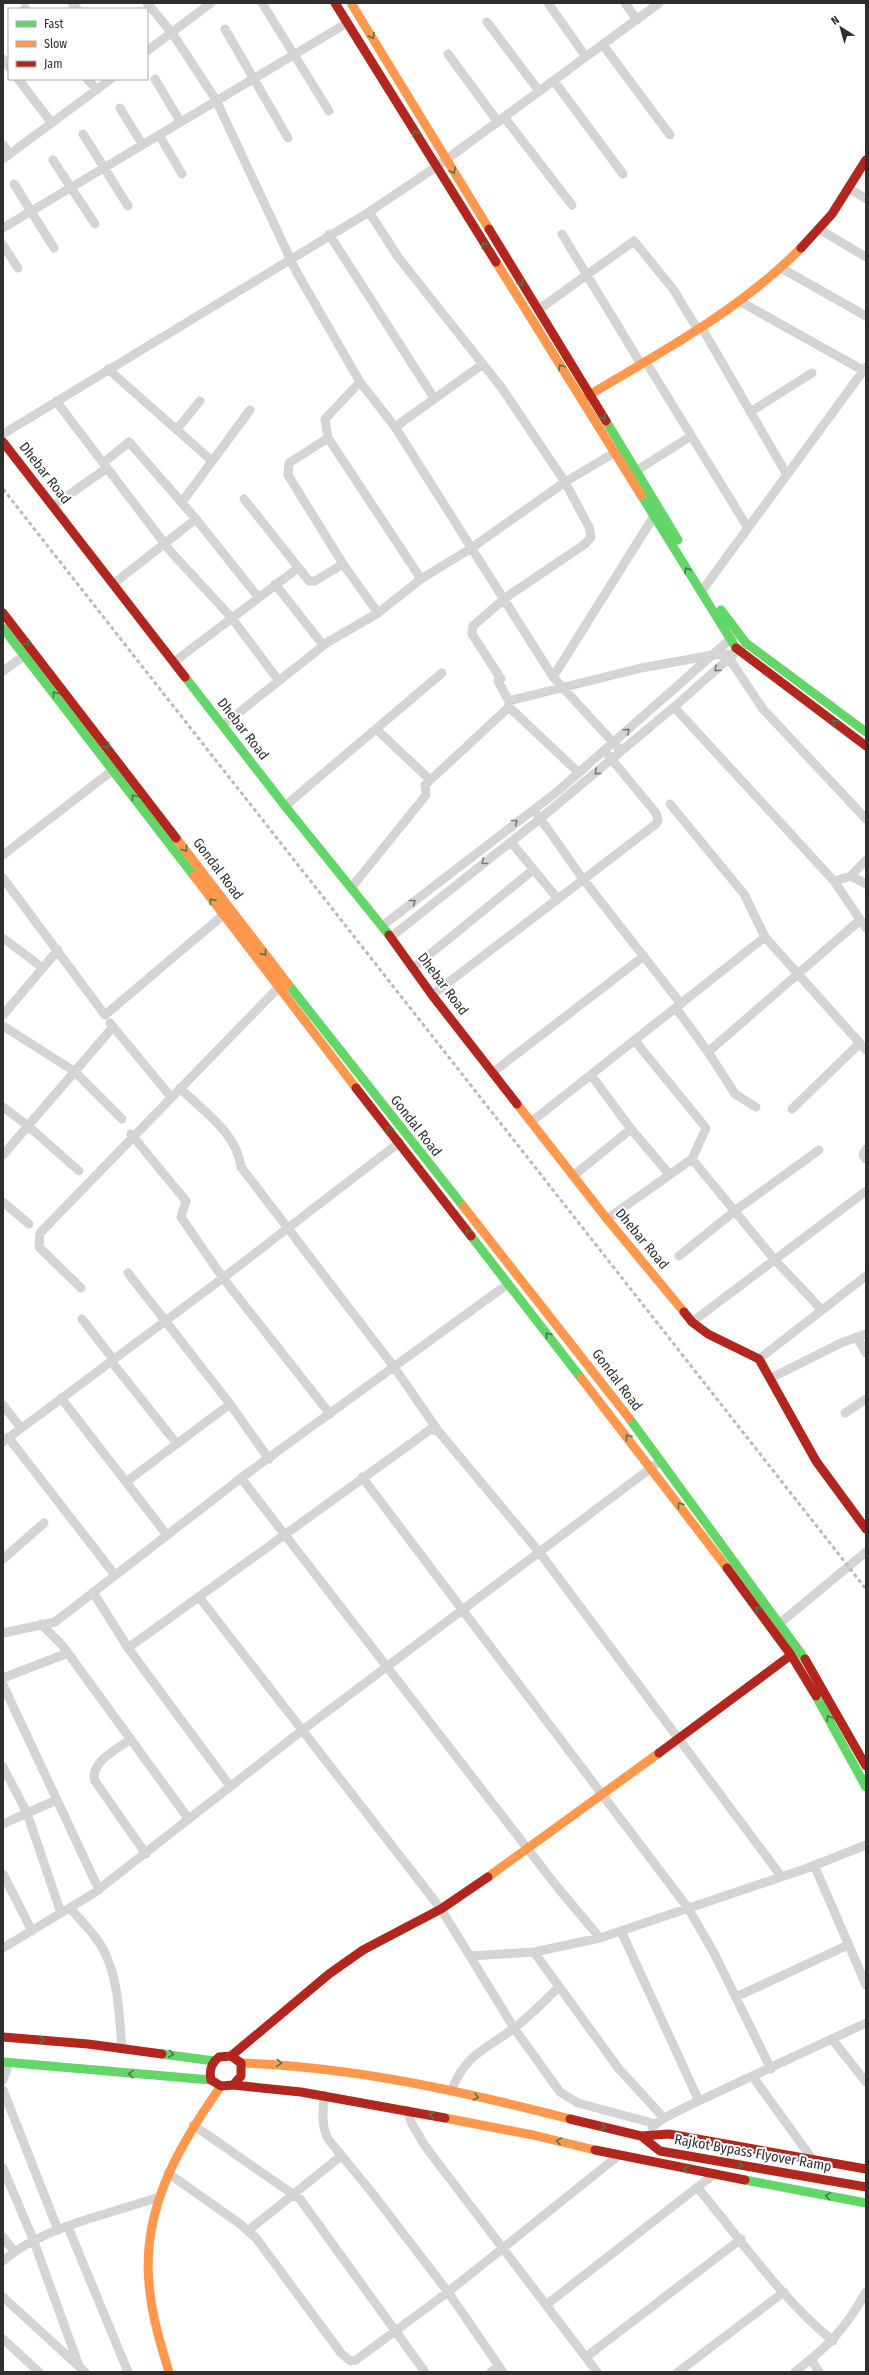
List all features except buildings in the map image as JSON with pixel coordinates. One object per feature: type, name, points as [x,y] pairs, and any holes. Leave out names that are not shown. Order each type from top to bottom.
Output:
[{"type":"main road","points":[[335,3],[581,400],[618,450],[636,470],[703,589]]},
{"type":"main road","points":[[351,3],[590,395],[654,516],[734,636],[746,643],[866,732]]},
{"type":"main road","points":[[581,400],[700,329],[741,302],[781,268],[819,229],[849,188],[866,160]]},
{"type":"main road","name":"Dhebar Road","points":[[3,442],[285,806],[391,937],[432,995],[607,1219],[692,1322],[708,1334],[759,1359],[772,1378],[816,1461],[866,1529]]},
{"type":"main road","name":"Gondal Road","points":[[3,612],[437,1176],[586,1361],[661,1461],[804,1658],[866,1766]]},
{"type":"main road","points":[[3,628],[158,828],[278,988],[400,1142],[508,1284],[652,1468],[791,1655],[834,1728],[866,1787]]},
{"type":"main road","points":[[734,636],[733,654],[866,746]]},
{"type":"main road","points":[[231,2056],[348,1960],[441,1909],[528,1850],[791,1655]]},
{"type":"main road","points":[[3,2037],[122,2048],[214,2060],[225,2055],[231,2056],[240,2063],[276,2063],[321,2068],[452,2091],[641,2136],[669,2134],[866,2169]]},
{"type":"main road","points":[[211,2080],[210,2072],[214,2060]]},
{"type":"main road","points":[[6,2062],[211,2080],[221,2086],[233,2085],[324,2095],[533,2135],[618,2156],[713,2175],[866,2203]]},
{"type":"main road","points":[[233,2085],[241,2076],[240,2063]]},
{"type":"main road","points":[[168,2368],[155,2326],[148,2285],[148,2246],[156,2198],[193,2125],[221,2086]]},
{"type":"main road","name":"Rajkot Bypass Flyover Ramp","points":[[641,2136],[660,2151],[866,2187]]},
{"type":"street","points":[[147,3],[172,33],[216,100],[290,259],[360,382],[394,427],[470,549],[504,598],[553,677],[621,751]]},
{"type":"street","points":[[148,50],[211,3]]},
{"type":"street","points":[[262,3],[328,111]]},
{"type":"street","points":[[548,3],[586,57]]},
{"type":"street","points":[[625,3],[637,20]]},
{"type":"street","points":[[3,434],[329,234],[369,212],[436,167],[446,158],[554,81],[659,3]]},
{"type":"street","points":[[487,22],[539,91]]},
{"type":"street","points":[[3,228],[180,121],[347,23]]},
{"type":"street","points":[[225,29],[288,138]]},
{"type":"street","points":[[603,45],[670,135]]},
{"type":"street","points":[[448,54],[572,205]]},
{"type":"street","points":[[155,79],[180,121]]},
{"type":"street","points":[[19,80],[51,122]]},
{"type":"street","points":[[88,80],[97,90]]},
{"type":"street","points":[[3,145],[7,156],[109,80]]},
{"type":"street","points":[[554,81],[623,174]]},
{"type":"street","points":[[120,108],[142,144]]},
{"type":"street","points":[[82,134],[128,206]]},
{"type":"street","points":[[159,135],[182,174]]},
{"type":"street","points":[[53,160],[95,224]]},
{"type":"street","points":[[14,184],[54,248]]},
{"type":"street","points":[[849,188],[866,199]]},
{"type":"street","points":[[369,212],[398,256],[501,387],[565,482],[589,527],[591,537],[585,544],[504,598],[472,629],[472,634],[500,680],[509,704],[579,773]]},
{"type":"street","points":[[819,229],[866,257]]},
{"type":"street","points":[[329,234],[434,398]]},
{"type":"street","points":[[562,234],[748,528]]},
{"type":"street","points":[[538,310],[586,274],[634,241],[673,289],[700,329],[787,475]]},
{"type":"street","points":[[3,245],[18,268]]},
{"type":"street","points":[[781,268],[866,316]]},
{"type":"street","points":[[703,589],[865,370],[741,302]]},
{"type":"street","points":[[394,427],[483,364]]},
{"type":"street","points":[[108,369],[212,461]]},
{"type":"street","points":[[750,412],[812,373]]},
{"type":"street","points":[[360,382],[325,419],[328,438],[421,579]]},
{"type":"street","points":[[56,401],[165,543],[231,617],[279,681]]},
{"type":"street","points":[[177,430],[200,401]]},
{"type":"street","points":[[182,502],[250,410]]},
{"type":"street","points":[[636,470],[691,436]]},
{"type":"street","points":[[328,438],[289,463],[287,468],[288,475],[343,564],[378,613]]},
{"type":"street","points":[[53,506],[105,465],[130,442],[196,518],[258,597]]},
{"type":"street","points":[[223,725],[323,645],[378,613],[421,579],[470,549],[565,482],[618,450]]},
{"type":"street","points":[[244,499],[309,581],[315,582],[343,564]]},
{"type":"street","points":[[553,677],[654,516]]},
{"type":"street","points":[[113,584],[196,518]]},
{"type":"street","points":[[174,662],[231,617],[298,568]]},
{"type":"street","points":[[276,584],[323,645]]},
{"type":"street","points":[[382,926],[579,773],[734,636]]},
{"type":"street","points":[[391,937],[541,818],[674,707],[746,643]]},
{"type":"street","points":[[351,888],[426,795],[425,785],[509,704],[562,687],[641,668],[713,655],[733,654]]},
{"type":"street","points":[[733,654],[763,709],[866,819]]},
{"type":"street","points":[[3,671],[25,655]]},
{"type":"street","points":[[285,806],[442,673]]},
{"type":"street","points":[[674,707],[834,881],[866,928]]},
{"type":"street","points":[[376,729],[426,776]]},
{"type":"street","points":[[432,995],[657,822],[656,813],[605,751]]},
{"type":"street","points":[[3,854],[113,770]]},
{"type":"street","points":[[670,804],[744,894],[765,937],[863,1046],[792,1109]]},
{"type":"street","points":[[533,808],[583,879],[644,956],[679,1006],[735,1094],[756,1106]]},
{"type":"street","points":[[511,842],[557,898]]},
{"type":"street","points":[[834,881],[851,876],[866,860]]},
{"type":"street","points":[[413,968],[533,870]]},
{"type":"street","points":[[851,876],[866,884]]},
{"type":"street","points":[[3,878],[58,950],[113,1027],[171,1097]]},
{"type":"street","points":[[105,1015],[231,909]]},
{"type":"street","points":[[708,1052],[797,973],[860,920]]},
{"type":"street","points":[[531,1122],[765,937]]},
{"type":"street","points":[[3,938],[43,968]]},
{"type":"street","points":[[3,1015],[58,950]]},
{"type":"street","points":[[492,1073],[644,956]]},
{"type":"street","points":[[81,1288],[39,1247],[40,1233],[132,1135],[278,988]]},
{"type":"street","points":[[3,1026],[74,1071],[122,1119]]},
{"type":"street","points":[[3,1155],[27,1125],[113,1027]]},
{"type":"street","points":[[607,1219],[692,1158],[706,1128],[634,1041]]},
{"type":"street","points":[[591,1075],[631,1129],[669,1174]]},
{"type":"street","points":[[180,1088],[231,1138],[240,1158],[241,1167],[286,1228],[394,1367],[439,1432],[540,1553],[781,1876]]},
{"type":"street","points":[[3,1107],[27,1125],[80,1171]]},
{"type":"street","points":[[573,1176],[631,1129]]},
{"type":"street","points":[[132,1135],[186,1201],[181,1217],[223,1278],[330,1414]]},
{"type":"street","points":[[115,1575],[6,1439],[223,1278],[286,1228],[400,1142]]},
{"type":"street","points":[[866,1149],[863,1155],[866,1159]]},
{"type":"street","points":[[678,1256],[736,1210],[819,1150]]},
{"type":"street","points":[[692,1158],[736,1210],[774,1259],[822,1310]]},
{"type":"street","points":[[692,1322],[866,1191]]},
{"type":"street","points":[[3,1202],[29,1224]]},
{"type":"street","points":[[128,1273],[164,1322],[230,1404],[269,1459]]},
{"type":"street","points":[[759,1359],[866,1276]]},
{"type":"street","points":[[5,1629],[54,1622],[241,1478],[508,1284]]},
{"type":"street","points":[[82,1319],[177,1444]]},
{"type":"street","points":[[772,1378],[866,1334]]},
{"type":"street","points":[[857,1337],[866,1353]]},
{"type":"street","points":[[61,1398],[167,1535]]},
{"type":"street","points":[[845,1414],[866,1399]]},
{"type":"street","points":[[126,1482],[230,1404]]},
{"type":"street","points":[[3,1405],[21,1428]]},
{"type":"street","points":[[128,1648],[422,1433],[431,1429],[439,1432]]},
{"type":"street","points":[[3,1948],[99,1890],[146,1854],[188,1818],[304,1729],[661,1461]]},
{"type":"street","points":[[362,1477],[688,1908],[714,1953],[771,2069]]},
{"type":"street","points":[[241,1478],[285,1532],[528,1850],[600,1938]]},
{"type":"street","points":[[3,1559],[44,1523]]},
{"type":"street","points":[[780,1623],[866,1552]]},
{"type":"street","points":[[92,1592],[128,1648],[230,1786]]},
{"type":"street","points":[[199,1597],[304,1729],[441,1909],[514,2028],[560,2092],[568,2099],[656,2124]]},
{"type":"street","points":[[41,1624],[68,1653],[188,1818]]},
{"type":"street","points":[[3,1678],[68,1653]]},
{"type":"street","points":[[3,1685],[99,1890]]},
{"type":"street","points":[[131,1739],[96,1766],[93,1774],[95,1781],[146,1854]]},
{"type":"street","points":[[3,1767],[27,1813],[61,1914]]},
{"type":"street","points":[[3,1824],[57,1800]]},
{"type":"street","points":[[471,1956],[534,1952],[600,1938],[814,1866],[866,1845]]},
{"type":"street","points":[[814,1866],[866,1985]]},
{"type":"street","points":[[3,1874],[32,1931]]},
{"type":"street","points":[[70,1908],[96,1938],[108,1961],[114,1979],[122,2048]]},
{"type":"street","points":[[621,1931],[698,2101]]},
{"type":"street","points":[[736,1997],[848,1945]]},
{"type":"street","points":[[534,1952],[619,2068],[664,2118]]},
{"type":"street","points":[[452,2091],[461,2069],[469,2059],[514,2028],[559,1987]]},
{"type":"street","points":[[641,2136],[664,2118],[866,2023]]},
{"type":"street","points":[[832,2039],[866,2082]]},
{"type":"street","points":[[3,2080],[6,2062]]},
{"type":"street","points":[[753,2077],[814,2160]]},
{"type":"street","points":[[3,2090],[58,2230]]},
{"type":"street","points":[[324,2095],[324,2130],[328,2139],[373,2194],[448,2292],[501,2369],[491,2372]]},
{"type":"street","points":[[407,2110],[419,2136],[502,2249],[586,2358],[592,2370]]},
{"type":"street","points":[[193,2125],[294,2194],[306,2206],[424,2372]]},
{"type":"street","points":[[249,2230],[341,2156]]},
{"type":"street","points":[[168,2173],[249,2230],[345,2358],[350,2361],[356,2360],[448,2292],[618,2156]]},
{"type":"street","points":[[3,2168],[33,2240],[82,2369]]},
{"type":"street","points":[[546,2305],[713,2175]]},
{"type":"street","points":[[697,2187],[784,2292],[812,2323],[832,2341]]},
{"type":"street","points":[[3,2261],[14,2251],[33,2240],[58,2230],[156,2198]]},
{"type":"street","points":[[68,2227],[128,2372]]},
{"type":"street","points":[[3,2236],[14,2251]]},
{"type":"street","points":[[586,2358],[741,2239]]},
{"type":"street","points":[[678,2372],[784,2292]]},
{"type":"street","points":[[795,2372],[832,2341],[849,2321],[866,2292]]},
{"type":"street","points":[[3,2296],[82,2369]]},
{"type":"street","points":[[3,2339],[39,2372]]},
{"type":"street","points":[[811,2359],[819,2372]]},
{"type":"street","points":[[159,2372],[168,2368]]},
{"type":"railway","points":[[3,489],[866,1589]]},
{"type":"traffic: fast","points":[[606,421],[678,540]]},
{"type":"traffic: fast","points":[[641,495],[736,648]]},
{"type":"traffic: fast","points":[[721,610],[746,643],[866,732]]},
{"type":"traffic: fast","points":[[3,628],[194,876]]},
{"type":"traffic: fast","points":[[185,677],[285,806],[389,935]]},
{"type":"traffic: fast","points":[[288,984],[463,1206]]},
{"type":"traffic: fast","points":[[471,1236],[581,1378]]},
{"type":"traffic: fast","points":[[629,1418],[805,1659]]},
{"type":"traffic: fast","points":[[816,1696],[866,1787]]},
{"type":"traffic: fast","points":[[162,2054],[214,2061]]},
{"type":"traffic: fast","points":[[3,2062],[211,2080]]},
{"type":"traffic: fast","points":[[745,2180],[866,2203]]},
{"type":"traffic: slow","points":[[351,3],[489,229]]},
{"type":"traffic: slow","points":[[584,398],[697,330],[725,311],[777,271],[801,248]]},
{"type":"traffic: slow","points":[[496,262],[641,495]]},
{"type":"traffic: slow","points":[[176,838],[288,984]]},
{"type":"traffic: slow","points":[[194,876],[356,1088]]},
{"type":"traffic: slow","points":[[517,1104],[607,1219],[684,1312]]},
{"type":"traffic: slow","points":[[463,1206],[629,1418]]},
{"type":"traffic: slow","points":[[581,1378],[727,1568]]},
{"type":"traffic: slow","points":[[488,1877],[659,1753]]},
{"type":"traffic: slow","points":[[241,2063],[283,2065],[366,2075],[448,2090],[570,2119]]},
{"type":"traffic: slow","points":[[169,2372],[151,2303],[148,2264],[150,2236],[156,2209],[176,2158],[190,2133],[221,2086]]},
{"type":"traffic: slow","points":[[445,2118],[533,2135],[595,2150]]},
{"type":"traffic: jam","points":[[335,3],[496,262]]},
{"type":"traffic: jam","points":[[801,248],[832,214],[866,160]]},
{"type":"traffic: jam","points":[[489,229],[606,421]]},
{"type":"traffic: jam","points":[[3,442],[185,677]]},
{"type":"traffic: jam","points":[[3,613],[176,838]]},
{"type":"traffic: jam","points":[[736,648],[866,746]]},
{"type":"traffic: jam","points":[[389,935],[432,995],[517,1104]]},
{"type":"traffic: jam","points":[[356,1088],[471,1236]]},
{"type":"traffic: jam","points":[[684,1312],[692,1322],[708,1334],[759,1359],[816,1461],[866,1529]]},
{"type":"traffic: jam","points":[[727,1568],[791,1655],[816,1696]]},
{"type":"traffic: jam","points":[[659,1753],[791,1655]]},
{"type":"traffic: jam","points":[[805,1659],[866,1766]]},
{"type":"traffic: jam","points":[[231,2056],[329,1974],[363,1950],[441,1909],[488,1877]]},
{"type":"traffic: jam","points":[[3,2037],[88,2044],[162,2054]]},
{"type":"traffic: jam","points":[[233,2085],[241,2076],[241,2063],[231,2056],[219,2057],[212,2064],[210,2076],[211,2080],[221,2086],[233,2085],[301,2092],[445,2118]]},
{"type":"traffic: jam","points":[[570,2119],[641,2136],[669,2134],[866,2169]]},
{"type":"traffic: jam","points":[[641,2136],[660,2151],[866,2187]]},
{"type":"traffic: jam","points":[[595,2150],[745,2180]]}]
